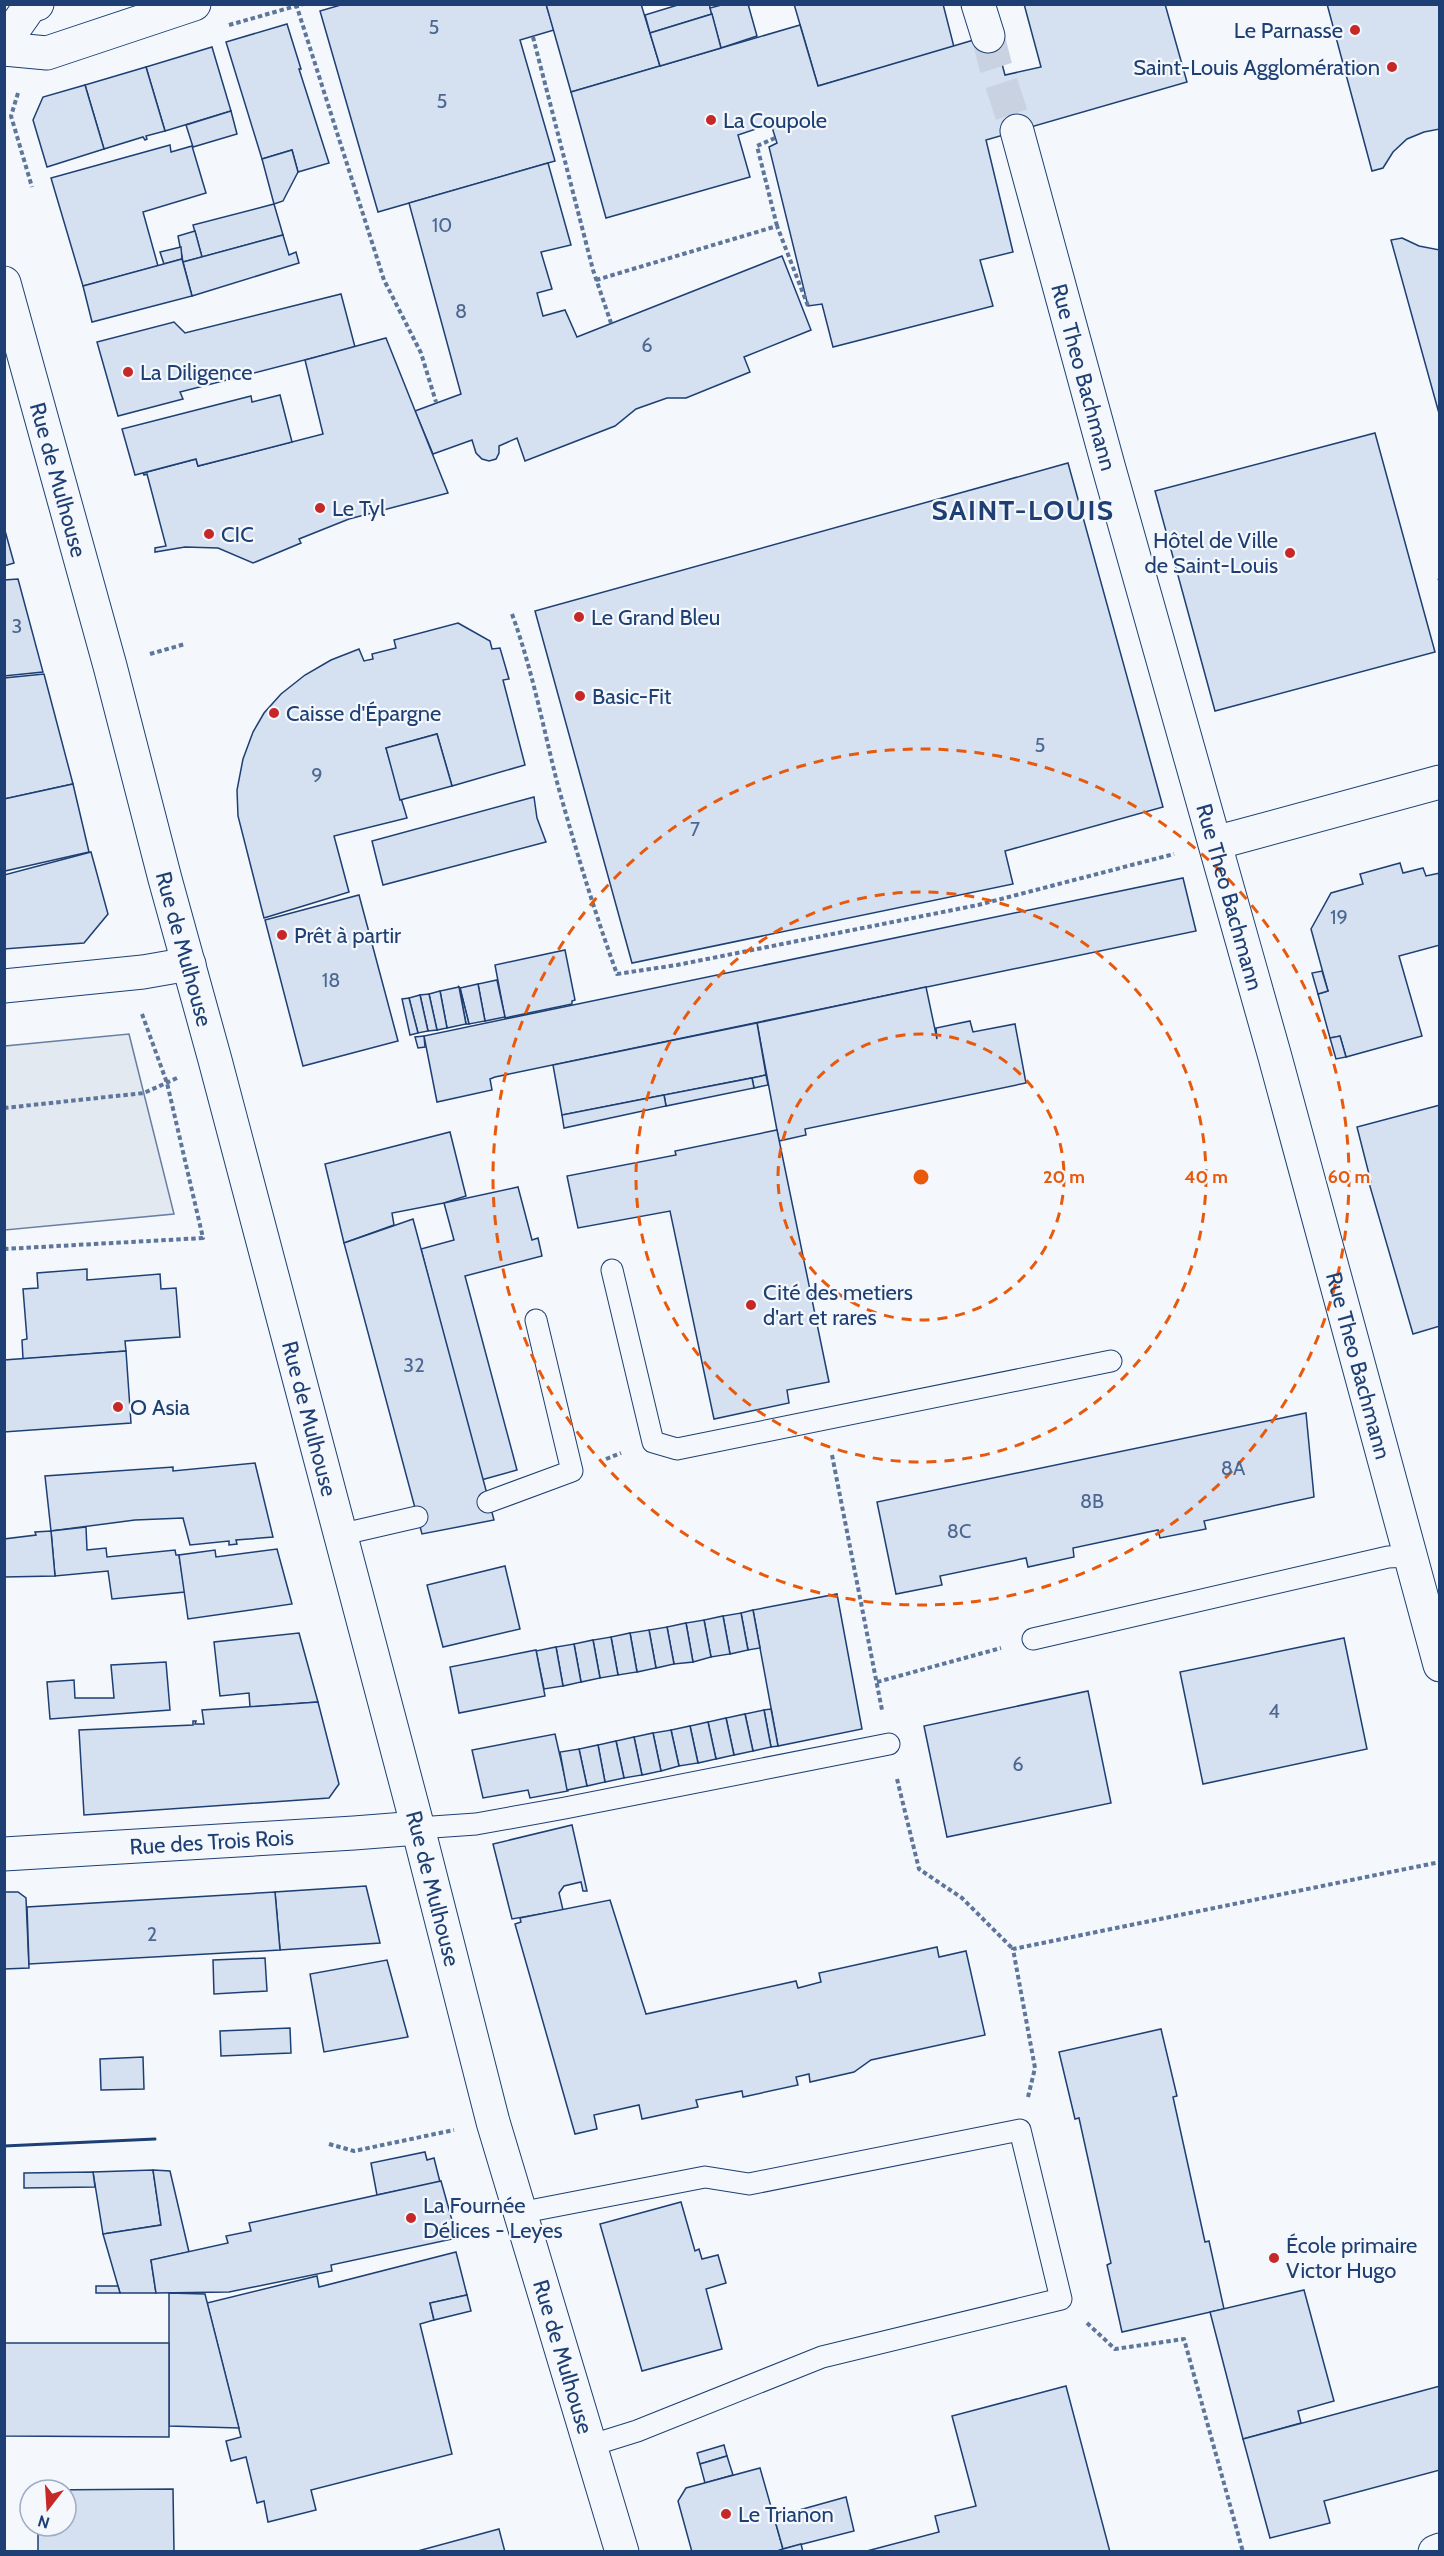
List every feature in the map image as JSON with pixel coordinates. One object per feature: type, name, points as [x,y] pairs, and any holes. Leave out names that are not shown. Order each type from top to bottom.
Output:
[{"type":"main road","points":[[4,43],[30,6],[36,4]]},
{"type":"main road","points":[[4,49],[47,53],[194,4]]},
{"type":"main road","points":[[978,4],[988,36]]},
{"type":"main road","name":"Rue Theo Bachmann","points":[[1017,131],[1440,1665]]},
{"type":"main road","name":"Rue de Mulhouse","points":[[4,283],[110,666],[215,1060],[418,1828],[493,2122],[622,2552]]},
{"type":"main road","points":[[1215,843],[1440,782]]},
{"type":"main road","points":[[4,986],[127,974],[189,964]]},
{"type":"main road","name":"Rue des Trois Rois","points":[[4,1854],[418,1828]]},
{"type":"main road","points":[[1435,2552],[1440,2550]]},
{"type":"lane","points":[[612,1269],[653,1442],[677,1449],[1111,1361]]},
{"type":"lane","points":[[488,1502],[572,1471],[536,1320]]},
{"type":"lane","points":[[339,1534],[417,1517]]},
{"type":"lane","points":[[1033,1639],[1388,1557],[1410,1556]]},
{"type":"lane","points":[[418,1828],[476,1824],[889,1744]]},
{"type":"lane","points":[[519,2212],[705,2176],[749,2184],[1020,2130],[1061,2299],[822,2357],[637,2431],[589,2446]]},
{"type":"path","points":[[296,4],[384,280],[421,353],[436,402]]},
{"type":"path","points":[[533,37],[596,280],[611,324]]},
{"type":"path","points":[[21,89],[14,100],[11,116],[32,187]]},
{"type":"path","points":[[775,138],[757,146],[777,226],[808,306]]},
{"type":"path","points":[[596,280],[777,226]]},
{"type":"path","points":[[512,614],[523,644],[557,782],[595,914],[616,974],[676,965],[978,905],[1215,843]]},
{"type":"path","points":[[4,1249],[203,1238],[167,1083],[127,974]]},
{"type":"path","points":[[4,1108],[144,1093],[215,1060]]},
{"type":"path","points":[[4,1333],[4,1343]]},
{"type":"path","points":[[824,1419],[889,1744],[919,1869],[962,1899],[1013,1949],[1035,2068],[1020,2130]]},
{"type":"path","points":[[572,1471],[653,1442]]},
{"type":"path","points":[[877,1682],[1033,1639]]},
{"type":"path","points":[[1013,1949],[1440,1862]]},
{"type":"path","points":[[329,2144],[354,2151],[493,2122]]},
{"type":"path","points":[[1061,2299],[1115,2349],[1184,2339],[1243,2552]]},
{"type":"shaded area","points":[[129,1034],[174,1214],[5,1230],[5,1046]]},
{"type":"building","points":[[344,4],[546,4],[554,30],[520,40],[555,161],[378,212],[320,11]]},
{"type":"building","points":[[546,4],[641,4],[660,66],[571,92]]},
{"type":"building","points":[[681,4],[709,4],[712,14],[650,33],[645,15]]},
{"type":"building","points":[[725,4],[748,4],[757,36],[721,48],[710,8]]},
{"type":"building","points":[[794,4],[943,4],[954,47],[818,86]]},
{"type":"building","points":[[1024,4],[1165,4],[1187,82],[986,140],[1013,252],[980,260],[993,306],[833,347],[822,304],[808,306],[769,147],[777,143],[771,124],[738,135],[750,177],[606,218],[571,92],[800,25],[818,86],[994,34],[1005,75],[1041,67]]},
{"type":"building","name":"Saint-Louis Agglomération","points":[[1327,4],[1440,4],[1440,129],[1407,139],[1393,152],[1383,168],[1372,171]]},
{"type":"building","points":[[712,14],[721,48],[660,66],[650,33]]},
{"type":"building","points":[[287,24],[329,163],[298,172],[292,150],[262,159],[226,42]]},
{"type":"building","points":[[212,47],[231,111],[165,131],[146,67]]},
{"type":"building","points":[[146,67],[165,131],[146,136],[145,140],[143,137],[104,149],[85,85]]},
{"type":"building","points":[[85,85],[104,149],[47,167],[33,120],[43,97]]},
{"type":"building","points":[[231,111],[237,134],[193,147],[186,125]]},
{"type":"building","points":[[170,145],[171,152],[192,146],[206,193],[143,212],[158,266],[83,286],[51,178]]},
{"type":"building","points":[[292,150],[298,172],[283,201],[274,204],[262,159]]},
{"type":"building","points":[[548,163],[571,245],[541,252],[552,289],[537,293],[543,316],[565,310],[577,337],[782,256],[811,330],[744,357],[750,372],[686,398],[667,398],[636,409],[615,426],[525,461],[517,438],[499,446],[496,459],[489,461],[482,459],[476,453],[472,440],[433,454],[415,411],[461,394],[409,203]]},
{"type":"building","points":[[274,204],[283,235],[202,257],[193,225]]},
{"type":"building","points":[[195,231],[202,257],[183,262],[178,236]]},
{"type":"building","points":[[283,235],[289,255],[296,252],[299,263],[192,296],[183,262]]},
{"type":"building","points":[[1402,238],[1419,246],[1440,250],[1440,417],[1391,240]]},
{"type":"building","points":[[181,247],[182,259],[164,264],[160,252]]},
{"type":"building","points":[[182,259],[192,296],[92,322],[83,286]]},
{"type":"building","points":[[341,294],[355,347],[180,392],[183,399],[118,416],[97,342],[174,322],[185,333]]},
{"type":"building","points":[[386,338],[448,493],[349,519],[299,539],[301,543],[253,563],[218,548],[185,547],[155,552],[155,548],[166,546],[147,474],[143,473],[196,459],[198,466],[323,434],[305,360]]},
{"type":"building","points":[[280,395],[292,442],[198,466],[196,459],[135,475],[122,429],[251,396],[252,402]]},
{"type":"building","name":"Hôtel de Ville de Saint-Louis","points":[[1375,433],[1435,652],[1215,711],[1155,491]]},
{"type":"building","points":[[1068,463],[1163,807],[1005,851],[1013,884],[632,963],[535,611]]},
{"type":"building","points":[[4,527],[14,563],[4,566]]},
{"type":"building","points":[[18,579],[43,672],[4,676],[4,580]]},
{"type":"building","points":[[458,623],[490,641],[492,649],[500,648],[509,679],[503,680],[525,765],[452,786],[437,734],[386,748],[407,818],[334,836],[349,892],[264,918],[238,816],[237,790],[243,759],[253,732],[264,713],[281,694],[305,675],[331,660],[359,649],[364,661],[373,659],[372,654],[396,648],[394,640]]},
{"type":"building","points":[[44,674],[73,784],[4,799],[4,678]]},
{"type":"building","points":[[437,734],[452,786],[400,800],[386,748]]},
{"type":"building","points":[[73,784],[89,852],[5,871],[4,799]]},
{"type":"building","points":[[534,797],[537,818],[546,842],[383,885],[372,841]]},
{"type":"building","points":[[91,852],[108,914],[84,943],[4,949],[4,875]]},
{"type":"building","points":[[1400,863],[1403,873],[1423,868],[1426,876],[1440,873],[1440,945],[1399,956],[1422,1036],[1346,1057],[1340,1036],[1330,1038],[1318,994],[1328,991],[1311,929],[1331,893],[1363,884],[1360,874]]},
{"type":"building","points":[[1183,878],[1196,931],[495,1077],[490,1079],[492,1090],[437,1102],[424,1036]]},
{"type":"building","points":[[359,895],[398,1041],[303,1066],[265,920]]},
{"type":"building","points":[[565,950],[575,1000],[572,1004],[505,1018],[495,965]]},
{"type":"building","points":[[1322,971],[1328,991],[1318,994],[1312,973]]},
{"type":"building","points":[[497,980],[505,1017],[485,1021],[478,984]]},
{"type":"building","points":[[478,984],[485,1021],[469,1024],[460,988]]},
{"type":"building","points":[[459,987],[466,1024],[447,1028],[440,991]]},
{"type":"building","points":[[926,987],[937,1039],[936,1028],[970,1021],[973,1032],[1015,1024],[1026,1083],[805,1129],[806,1135],[779,1141],[757,1023]]},
{"type":"building","points":[[460,988],[469,1024],[466,1024]]},
{"type":"building","points":[[440,991],[447,1028],[437,1030],[429,994]]},
{"type":"building","points":[[429,994],[437,1030],[428,1031],[420,995]]},
{"type":"building","points":[[420,995],[428,1031],[418,1033],[409,998]]},
{"type":"building","points":[[409,998],[418,1033],[410,1035],[402,999]]},
{"type":"building","points":[[757,1023],[766,1075],[562,1115],[553,1065]]},
{"type":"building","points":[[424,1036],[425,1047],[418,1048],[415,1037]]},
{"type":"building","points":[[1340,1036],[1346,1057],[1336,1059],[1330,1038]]},
{"type":"building","points":[[766,1075],[768,1085],[754,1088],[752,1078]]},
{"type":"building","points":[[752,1078],[754,1088],[666,1106],[664,1095]]},
{"type":"building","points":[[664,1095],[666,1106],[564,1128],[562,1115]]},
{"type":"building","points":[[1440,1105],[1440,1326],[1413,1334],[1369,1183],[1371,1182],[1357,1127]]},
{"type":"building","name":"Cité des metiers d'art et rares","points":[[777,1130],[829,1382],[787,1390],[789,1403],[714,1419],[670,1211],[578,1228],[567,1176],[676,1155],[675,1151]]},
{"type":"building","points":[[450,1132],[466,1196],[444,1203],[392,1213],[394,1225],[344,1243],[325,1164]]},
{"type":"building","points":[[518,1187],[532,1240],[538,1238],[542,1256],[465,1276],[517,1470],[481,1480],[421,1249],[454,1240],[444,1203]]},
{"type":"building","points":[[413,1219],[494,1520],[422,1534],[344,1243]]},
{"type":"building","points":[[87,1269],[87,1280],[160,1274],[161,1289],[176,1288],[180,1337],[125,1341],[126,1351],[23,1359],[22,1340],[27,1339],[23,1289],[38,1288],[37,1273]]},
{"type":"building","points":[[126,1351],[131,1423],[4,1432],[4,1360]]},
{"type":"building","points":[[1306,1413],[1314,1497],[1204,1521],[1206,1529],[1160,1538],[1158,1530],[1073,1548],[1074,1557],[1028,1567],[1026,1558],[940,1576],[942,1585],[896,1594],[877,1502]]},
{"type":"building","points":[[255,1463],[273,1537],[236,1540],[237,1544],[229,1545],[229,1541],[190,1545],[183,1518],[135,1520],[51,1531],[45,1476],[173,1467],[173,1471]]},
{"type":"building","points":[[86,1527],[87,1550],[106,1548],[107,1557],[175,1550],[176,1555],[179,1555],[185,1592],[112,1599],[108,1571],[55,1576],[51,1531]]},
{"type":"building","points":[[51,1531],[55,1576],[4,1577],[4,1539]]},
{"type":"building","points":[[277,1549],[292,1604],[188,1619],[179,1555],[215,1550],[216,1557]]},
{"type":"building","points":[[505,1566],[520,1629],[443,1647],[427,1585]]},
{"type":"building","points":[[837,1594],[862,1729],[778,1746],[753,1610]]},
{"type":"building","points":[[753,1610],[760,1648],[748,1650],[741,1613]]},
{"type":"building","points":[[741,1613],[748,1650],[730,1654],[723,1616]]},
{"type":"building","points":[[723,1616],[730,1654],[711,1657],[704,1620]]},
{"type":"building","points":[[704,1620],[711,1657],[693,1662],[686,1623]]},
{"type":"building","points":[[686,1623],[693,1662],[674,1664],[667,1627]]},
{"type":"building","points":[[667,1627],[674,1664],[656,1668],[649,1630]]},
{"type":"building","points":[[649,1630],[656,1668],[637,1672],[630,1633]]},
{"type":"building","points":[[299,1633],[318,1702],[250,1707],[249,1693],[220,1696],[214,1642]]},
{"type":"building","points":[[630,1633],[637,1672],[618,1675],[611,1637]]},
{"type":"building","points":[[611,1637],[618,1675],[600,1678],[593,1640]]},
{"type":"building","points":[[1344,1638],[1367,1749],[1203,1784],[1180,1672]]},
{"type":"building","points":[[593,1640],[600,1678],[581,1682],[574,1644]]},
{"type":"building","points":[[574,1644],[581,1682],[563,1686],[556,1647]]},
{"type":"building","points":[[556,1647],[563,1686],[544,1689],[536,1651]]},
{"type":"building","points":[[536,1650],[545,1696],[459,1713],[450,1667]]},
{"type":"building","points":[[166,1662],[170,1710],[50,1719],[47,1682],[74,1680],[75,1698],[114,1698],[111,1665]]},
{"type":"building","points":[[1088,1691],[1111,1803],[947,1837],[924,1726]]},
{"type":"building","points":[[318,1702],[339,1784],[329,1798],[84,1815],[79,1730],[193,1725],[193,1721],[196,1721],[195,1724],[204,1724],[202,1710]]},
{"type":"building","points":[[771,1709],[778,1746],[771,1747],[764,1710]]},
{"type":"building","points":[[764,1710],[771,1747],[753,1751],[745,1714]]},
{"type":"building","points":[[745,1714],[753,1751],[734,1755],[726,1718]]},
{"type":"building","points":[[726,1718],[734,1755],[716,1759],[708,1722]]},
{"type":"building","points":[[708,1722],[716,1759],[698,1763],[690,1726]]},
{"type":"building","points":[[690,1726],[698,1763],[679,1766],[671,1730]]},
{"type":"building","points":[[671,1730],[679,1766],[661,1771],[653,1733]]},
{"type":"building","points":[[653,1733],[661,1771],[642,1775],[634,1737]]},
{"type":"building","points":[[555,1734],[568,1791],[530,1798],[528,1790],[483,1798],[472,1750]]},
{"type":"building","points":[[634,1737],[642,1775],[624,1778],[616,1741]]},
{"type":"building","points":[[616,1741],[624,1778],[605,1782],[598,1745]]},
{"type":"building","points":[[598,1745],[605,1782],[587,1786],[579,1749]]},
{"type":"building","points":[[579,1749],[587,1786],[567,1790],[560,1752]]},
{"type":"building","points":[[572,1825],[587,1891],[583,1891],[581,1882],[564,1886],[559,1893],[563,1910],[512,1919],[493,1844]]},
{"type":"building","points":[[366,1886],[380,1943],[280,1950],[275,1892]]},
{"type":"building","points":[[4,1892],[18,1892],[26,1898],[29,1968],[4,1969]]},
{"type":"building","points":[[275,1892],[280,1950],[29,1964],[27,1907]]},
{"type":"building","points":[[610,1900],[646,2014],[796,1981],[798,1988],[821,1982],[819,1973],[937,1947],[939,1957],[966,1951],[985,2035],[871,2060],[854,2072],[810,2082],[809,2074],[796,2077],[798,2085],[743,2097],[742,2091],[696,2100],[698,2107],[642,2119],[639,2105],[594,2115],[597,2129],[575,2134],[515,1924],[521,1922],[520,1918]]},
{"type":"building","points":[[265,1958],[267,1991],[214,1994],[213,1960]]},
{"type":"building","points":[[387,1960],[408,2037],[324,2052],[310,1974]]},
{"type":"building","points":[[290,2028],[291,2053],[221,2056],[220,2031]]},
{"type":"building","points":[[1161,2029],[1177,2096],[1173,2097],[1205,2242],[1209,2241],[1224,2309],[1122,2332],[1107,2265],[1111,2263],[1079,2118],[1075,2119],[1059,2052]]},
{"type":"building","points":[[143,2057],[144,2089],[101,2090],[100,2059]]},
{"type":"building","points":[[425,2152],[427,2160],[434,2158],[440,2182],[377,2195],[371,2163]]},
{"type":"building","points":[[153,2170],[161,2225],[103,2234],[93,2172]]},
{"type":"building","points":[[153,2170],[170,2171],[189,2252],[151,2260],[156,2293],[120,2293],[103,2234],[161,2225]]},
{"type":"building","points":[[93,2172],[95,2187],[24,2188],[24,2173]]},
{"type":"building","points":[[441,2181],[457,2238],[331,2265],[332,2271],[229,2292],[156,2293],[151,2260],[228,2243],[226,2236],[251,2231],[249,2223]]},
{"type":"building","points":[[681,2202],[695,2251],[699,2249],[702,2259],[718,2255],[726,2283],[706,2289],[722,2349],[642,2371],[600,2224]]},
{"type":"building","points":[[456,2252],[467,2295],[430,2303],[434,2320],[420,2324],[452,2454],[311,2490],[316,2510],[268,2522],[264,2501],[257,2503],[246,2457],[231,2461],[226,2441],[241,2437],[207,2303],[317,2276],[319,2287]]},
{"type":"building","points":[[96,2286],[118,2286],[120,2293],[96,2293]]},
{"type":"building","points":[[1304,2290],[1334,2401],[1298,2411],[1301,2423],[1243,2439],[1210,2312]]},
{"type":"building","points":[[169,2293],[205,2294],[239,2428],[169,2426]]},
{"type":"building","points":[[467,2295],[471,2311],[434,2320],[430,2303]]},
{"type":"building","points":[[4,2343],[169,2343],[169,2437],[4,2436]]},
{"type":"building","points":[[1066,2386],[1110,2552],[863,2552],[939,2532],[935,2516],[976,2506],[952,2416]]},
{"type":"building","points":[[1440,2386],[1440,2470],[1324,2501],[1330,2523],[1270,2538],[1243,2439]]},
{"type":"building","points":[[724,2445],[727,2456],[700,2464],[697,2453]]},
{"type":"building","points":[[727,2456],[733,2475],[705,2483],[700,2464]]},
{"type":"building","points":[[760,2468],[783,2549],[775,2552],[692,2552],[678,2501],[686,2488]]},
{"type":"building","points":[[173,2489],[174,2552],[38,2552],[38,2538],[78,2538],[78,2490]]},
{"type":"building","points":[[846,2497],[854,2531],[783,2549],[774,2517]]},
{"type":"building","points":[[499,2529],[505,2552],[414,2552]]},
{"type":"building","points":[[801,2544],[803,2552],[775,2552],[783,2549]]},
{"type":"tunnel","points":[[988,36],[1017,131]]},
{"type":"wall","points":[[4,2146],[155,2139]]},
{"type":"place","name":"Le Parnasse","points":[[1355,30]]},
{"type":"place","name":"Saint-Louis Agglomération","points":[[1392,67]]},
{"type":"place","name":"La Coupole","points":[[711,120]]},
{"type":"place","name":"La Diligence","points":[[128,372]]},
{"type":"place","name":"Le Tyl","points":[[320,508]]},
{"type":"place","name":"CIC","points":[[209,534]]},
{"type":"place","name":"Hôtel de Ville de Saint-Louis","points":[[1290,553]]},
{"type":"place","name":"Le Grand Bleu","points":[[579,617]]},
{"type":"place","name":"Basic-Fit","points":[[580,696]]},
{"type":"place","name":"Caisse d'Épargne","points":[[274,713]]},
{"type":"place","name":"Prêt à partir","points":[[282,935]]},
{"type":"place","name":"Cité des metiers d'art et rares","points":[[751,1305]]},
{"type":"place","name":"O Asia","points":[[118,1407]]},
{"type":"place","name":"La Fournée Délices - Leyes","points":[[411,2218]]},
{"type":"place","name":"École primaire Victor Hugo","points":[[1274,2258]]},
{"type":"place","name":"Le Trianon","points":[[726,2514]]},
{"type":"district","name":"SAINT-LOUIS","points":[[1023,510]]}]
